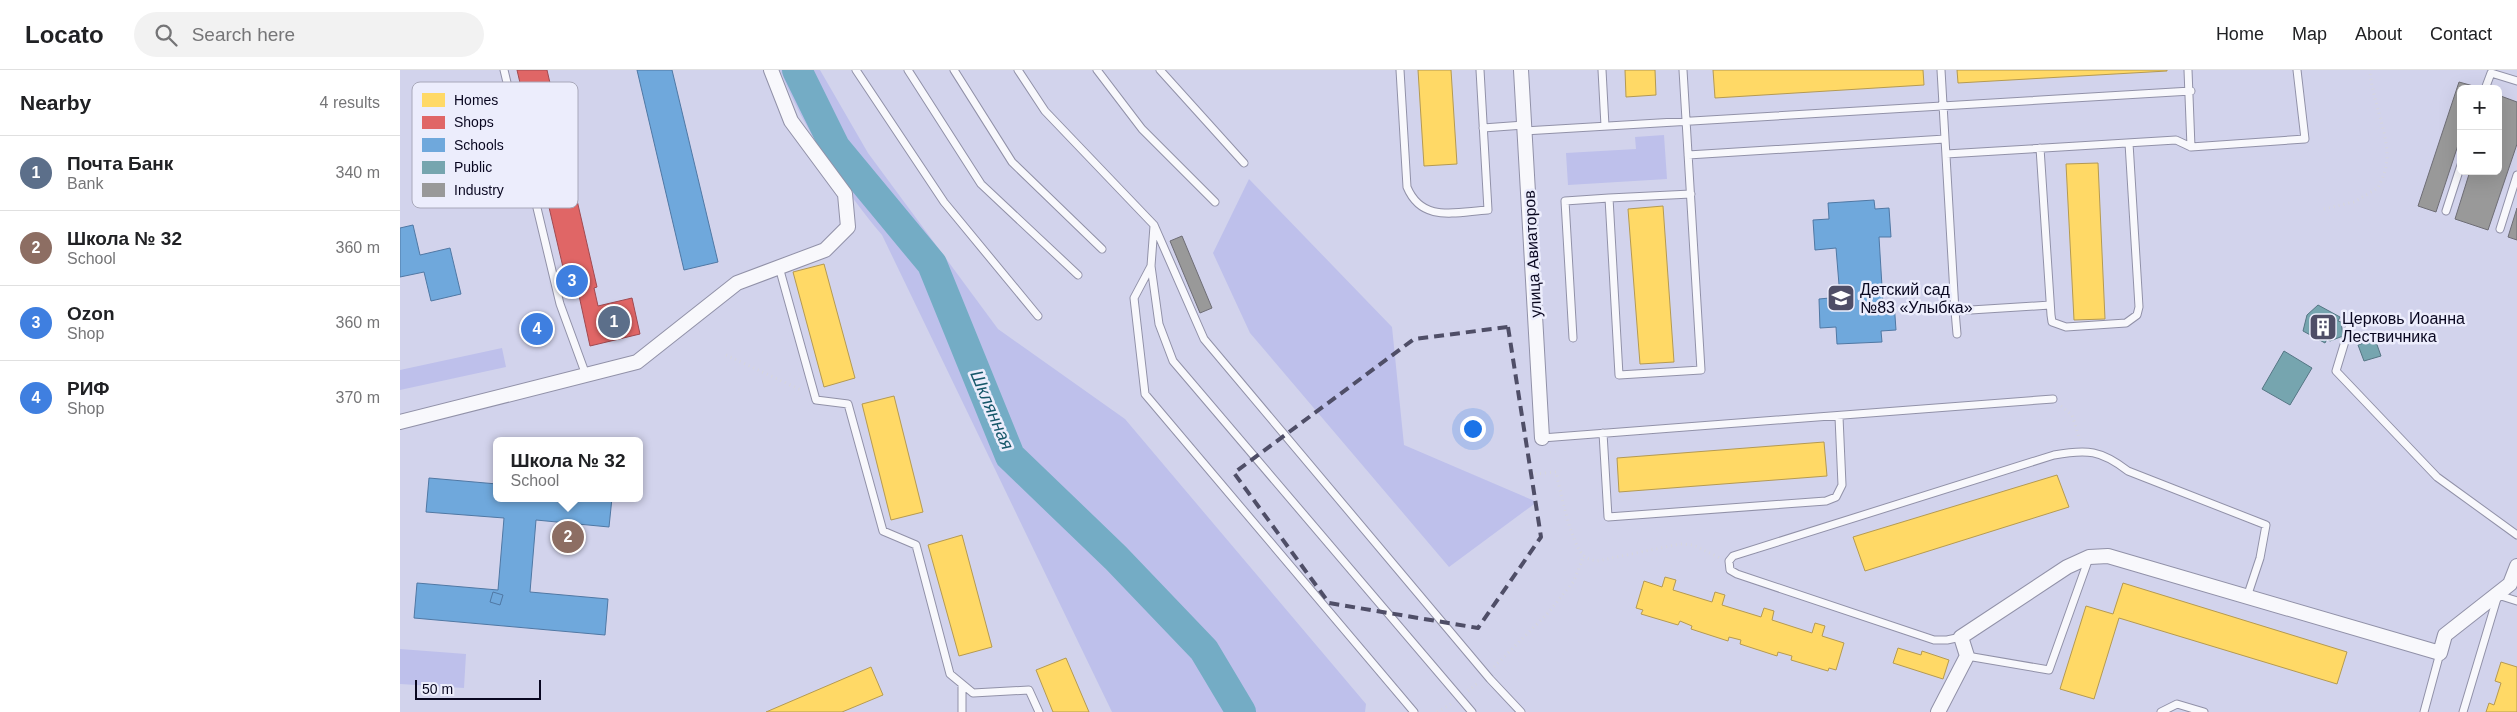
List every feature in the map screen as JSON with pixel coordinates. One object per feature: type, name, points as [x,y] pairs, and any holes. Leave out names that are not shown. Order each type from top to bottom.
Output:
[{"type":"street","points":[[400,422],[638,362],[737,283],[824,250],[848,227],[845,194],[791,121],[771,70]]},
{"type":"street","name":"улица Авиаторов","points":[[1521,70],[1542,438]]},
{"type":"street","points":[[1938,712],[1967,656],[1961,637],[2067,567],[2089,557],[2108,556],[2440,653],[2445,635],[2510,584],[2517,566]]},
{"type":"lane","points":[[856,70],[944,202],[1038,316]]},
{"type":"lane","points":[[908,70],[981,184],[1078,275]]},
{"type":"lane","points":[[954,70],[1012,162],[1102,249]]},
{"type":"lane","points":[[1018,70],[1045,111],[1154,225],[1204,339],[1486,675],[1521,712]]},
{"type":"lane","points":[[1097,70],[1142,129],[1215,202]]},
{"type":"lane","points":[[1160,70],[1244,163]]},
{"type":"lane","points":[[1400,70],[1407,188],[1412,201],[1422,209],[1434,212],[1488,210],[1480,70]]},
{"type":"lane","points":[[1602,70],[1605,126]]},
{"type":"lane","points":[[1609,198],[1620,375],[1701,370],[1683,70]]},
{"type":"lane","points":[[1941,70],[1957,334]]},
{"type":"lane","points":[[2188,70],[2191,91],[2191,147]]},
{"type":"lane","points":[[1946,154],[2176,140],[2191,147],[2305,139],[2297,70]]},
{"type":"lane","points":[[2487,85],[2491,73],[2517,81]]},
{"type":"lane","points":[[1483,128],[1605,126],[2191,91]]},
{"type":"lane","points":[[1688,154],[1945,139]]},
{"type":"lane","points":[[2040,148],[2052,322],[2066,327],[2126,323],[2137,315],[2139,307],[2129,143]]},
{"type":"lane","points":[[2500,230],[2517,174]]},
{"type":"lane","points":[[2446,211],[2458,175]]},
{"type":"lane","points":[[1573,338],[1565,201],[1691,194]]},
{"type":"lane","points":[[537,208],[560,304],[586,375]]},
{"type":"lane","points":[[1154,225],[1151,266],[1159,324],[1173,361],[1472,712]]},
{"type":"lane","points":[[1151,266],[1134,298],[1145,394],[1411,710]]},
{"type":"lane","points":[[779,267],[816,400],[848,404],[883,531],[916,545],[950,674],[973,692],[1029,690],[1038,712]]},
{"type":"lane","points":[[1956,311],[2050,305]]},
{"type":"lane","points":[[2350,325],[2336,371],[2437,477],[2517,535]]},
{"type":"lane","points":[[1542,438],[1839,417],[2053,399]]},
{"type":"lane","points":[[1603,433],[1608,517],[1826,502],[1836,497],[1842,485],[1839,417]]},
{"type":"lane","points":[[1961,637],[1934,640],[1738,574],[1730,570],[1728,561],[1733,556],[2054,455],[2083,451],[2095,452],[2110,458],[2128,471],[2266,525],[2260,558],[2247,598]]},
{"type":"lane","points":[[1967,656],[2049,670],[2089,557]]},
{"type":"lane","points":[[2463,712],[2498,595],[2517,601]]},
{"type":"lane","points":[[2424,712],[2440,653]]},
{"type":"lane","points":[[962,684],[962,712]]},
{"type":"lane","points":[[2161,712],[2177,704],[2204,712]]},
{"type":"path","points":[[2324,209],[2354,202],[2378,188],[2387,164],[2384,136],[2370,83],[2370,70]]},
{"type":"path","points":[[726,355],[815,397]]},
{"type":"path","points":[[2053,399],[2072,415],[2083,451]]},
{"type":"path","points":[[1535,474],[1556,472],[1564,506],[1578,548],[1584,555],[1598,561],[1680,544],[1692,545],[1728,561]]},
{"type":"path","points":[[1437,712],[1460,699],[1548,613],[1574,581],[1584,555]]},
{"type":"highlighted area","points":[[1508,327],[1541,537],[1478,628],[1329,603],[1234,473],[1414,339]]},
{"type":"shaded area","points":[[780,70],[820,70],[868,153],[998,329],[1125,419],[1366,704],[1365,712],[1112,712],[882,235],[838,177],[812,135]]},
{"type":"shaded area","points":[[1664,135],[1667,179],[1568,185],[1566,153],[1636,149],[1635,137]]},
{"type":"shaded area","points":[[1249,179],[1392,327],[1404,445],[1537,502],[1449,567],[1250,333],[1213,253]]},
{"type":"shaded area","points":[[502,348],[506,367],[400,390],[400,370]]},
{"type":"shaded area","points":[[400,649],[466,654],[464,688],[400,684]]},
{"type":"building: Homes","points":[[1418,70],[1451,70],[1457,164],[1424,166]]},
{"type":"building: Homes","points":[[1625,70],[1655,70],[1656,95],[1626,97]]},
{"type":"building: Homes","points":[[1713,70],[1923,70],[1924,85],[1715,98]]},
{"type":"building: Homes","points":[[1957,70],[2167,70],[2167,71],[1958,83]]},
{"type":"building: Homes","points":[[2098,163],[2105,319],[2074,320],[2066,164]]},
{"type":"building: Homes","points":[[1663,206],[1674,362],[1640,364],[1628,209]]},
{"type":"building: Homes","points":[[824,264],[855,378],[824,387],[793,272]]},
{"type":"building: Homes","points":[[894,396],[923,512],[891,520],[862,404]]},
{"type":"building: Homes","points":[[1824,442],[1827,476],[1619,492],[1617,458]]},
{"type":"building: Homes","points":[[2057,475],[2069,507],[1865,571],[1853,537]]},
{"type":"building: Homes","points":[[962,535],[992,647],[959,656],[928,545]]},
{"type":"building: Homes","points":[[1665,577],[1676,580],[1673,590],[1712,602],[1715,592],[1725,595],[1722,605],[1761,617],[1764,608],[1774,611],[1772,620],[1812,633],[1815,623],[1825,626],[1822,636],[1844,643],[1836,670],[1829,668],[1828,671],[1791,660],[1792,656],[1778,652],[1777,656],[1740,644],[1741,640],[1729,637],[1728,641],[1691,629],[1692,626],[1680,621],[1678,625],[1641,614],[1643,610],[1636,608],[1644,581],[1662,587]]},
{"type":"building: Homes","points":[[2123,583],[2347,652],[2337,684],[2119,618],[2094,699],[2060,689],[2086,606],[2113,614]]},
{"type":"building: Homes","points":[[1898,648],[1921,655],[1922,651],[1949,660],[1943,679],[1893,663]]},
{"type":"building: Homes","points":[[1066,658],[1089,712],[1053,712],[1036,670]]},
{"type":"building: Homes","points":[[2501,662],[2517,667],[2517,712],[2486,712],[2489,703],[2494,705],[2501,683],[2495,681]]},
{"type":"building: Homes","points":[[871,667],[883,695],[842,712],[766,712]]},
{"type":"building: Shops","points":[[517,70],[547,70],[550,82],[520,82]]},
{"type":"building: Shops","points":[[578,205],[597,287],[594,288],[598,306],[632,298],[640,334],[590,346],[578,291],[569,293],[549,208],[578,208]]},
{"type":"building: Schools","points":[[637,70],[672,70],[718,262],[684,270]]},
{"type":"building: Schools","points":[[1874,200],[1875,209],[1889,208],[1891,237],[1879,237],[1883,303],[1894,302],[1896,330],[1881,331],[1882,342],[1837,344],[1836,327],[1820,328],[1819,299],[1840,297],[1836,248],[1815,250],[1813,220],[1829,219],[1828,203]]},
{"type":"building: Schools","points":[[413,225],[420,255],[450,248],[461,294],[431,301],[424,272],[400,277],[400,228]]},
{"type":"building: Schools","points":[[429,478],[493,484],[493,502],[612,502],[609,527],[536,520],[530,592],[608,599],[605,635],[414,618],[417,583],[498,590],[504,518],[426,512]]},
{"type":"building: Schools","points":[[493,592],[503,595],[500,605],[490,602]]},
{"type":"building: Public","name":"Церковь Иоанна Лествичника","points":[[2318,305],[2340,317],[2338,321],[2341,322],[2343,336],[2330,341],[2327,339],[2325,343],[2303,331],[2307,315]]},
{"type":"building: Public","points":[[2375,339],[2381,356],[2364,361],[2358,345]]},
{"type":"building: Public","points":[[2284,351],[2312,368],[2290,405],[2262,389]]},
{"type":"building: Industry","points":[[2459,82],[2470,85],[2458,85]]},
{"type":"building: Industry","points":[[2457,88],[2457,148],[2436,212],[2418,206]]},
{"type":"building: Industry","points":[[2502,96],[2517,102],[2517,144],[2488,230],[2455,219],[2469,175],[2502,175]]},
{"type":"building: Industry","points":[[2517,208],[2517,240],[2508,237]]},
{"type":"building: Industry","points":[[1182,236],[1212,308],[1200,313],[1170,241]]},
{"type":"waterway","name":"Шклянная","points":[[797,70],[835,147],[932,264],[1010,456],[1116,558],[1204,650],[1241,712]]},
{"type":"place","name":"Ozon","points":[[572,281]]},
{"type":"place","name":"Детский сад №83 «Улыбка»","points":[[1841,298]]},
{"type":"place","name":"Почта Банк","points":[[614,322]]},
{"type":"place","name":"Церковь Иоанна Лествичника","points":[[2323,327]]},
{"type":"place","name":"РИФ","points":[[537,329]]},
{"type":"place","name":"Школа № 32","points":[[568,537]]}]
